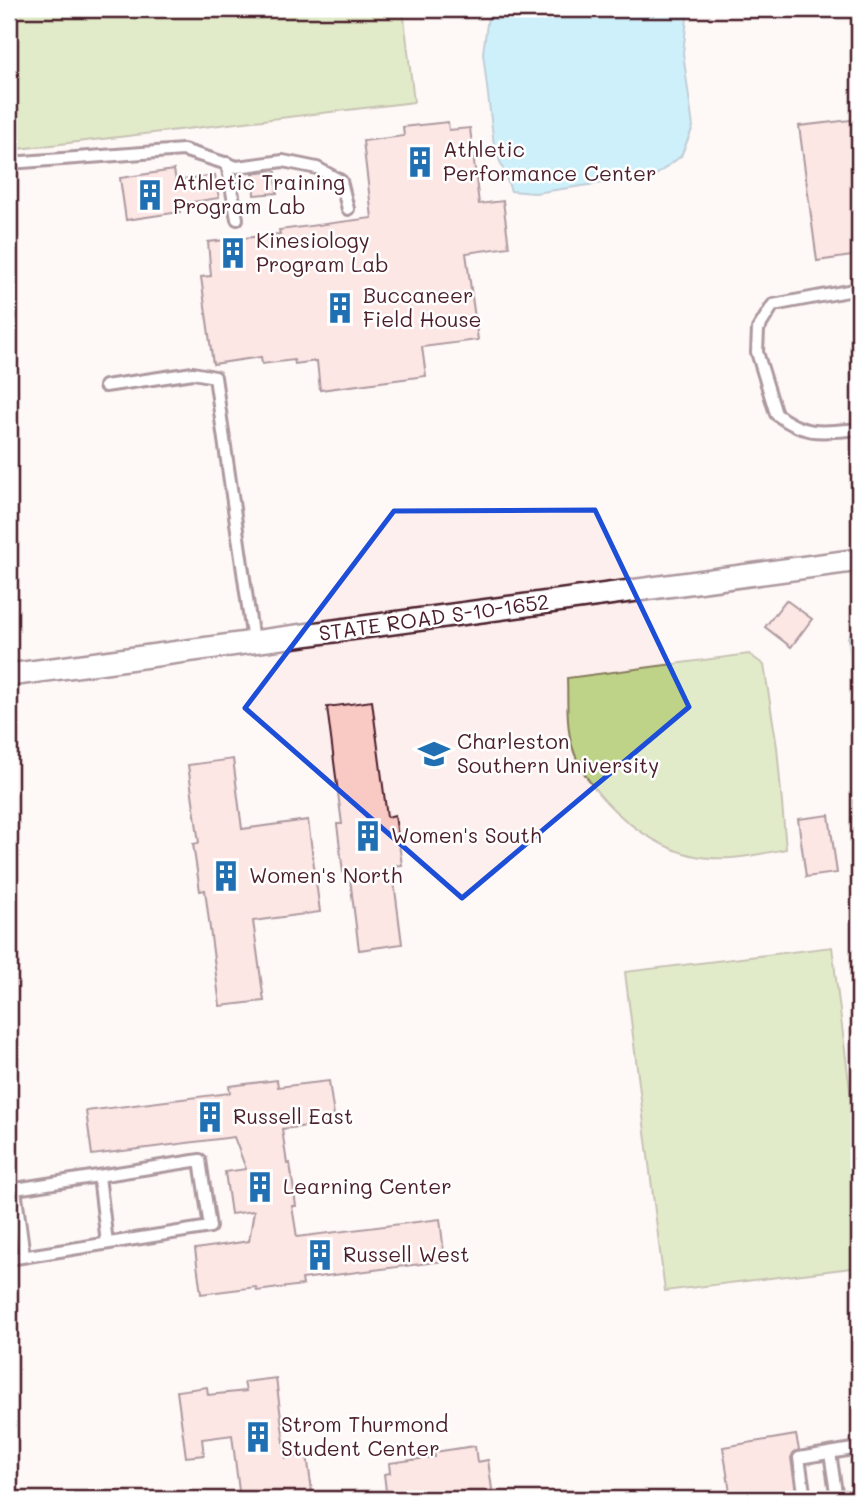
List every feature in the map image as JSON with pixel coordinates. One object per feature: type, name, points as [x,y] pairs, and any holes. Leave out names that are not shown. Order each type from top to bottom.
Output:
[{"type":"street","name":"STATE ROAD S-10-1652","points":[[9,675],[859,560]]},
{"type":"lane","points":[[9,163],[183,150],[237,167],[284,161],[317,168],[341,181],[348,209]]},
{"type":"lane","points":[[227,163],[237,219]]},
{"type":"lane","points":[[859,289],[773,305],[758,329],[757,352],[776,414],[802,430],[827,432],[859,429]]},
{"type":"lane","points":[[105,386],[193,373],[215,377],[253,641]]},
{"type":"lane","points":[[9,1259],[210,1227],[200,1160],[12,1190],[24,1256]]},
{"type":"lane","points":[[99,1176],[107,1243]]},
{"type":"lane","points":[[805,1499],[799,1458],[859,1448]]},
{"type":"lane","points":[[830,1453],[837,1499]]},
{"type":"highlighted area","points":[[595,510],[689,707],[462,898],[245,708],[394,511]]},
{"type":"shaded area","name":"Charleston Southern University","points":[[9,9],[859,9],[859,1499],[9,1499]]},
{"type":"green space","points":[[9,9],[403,9],[414,102],[9,150]]},
{"type":"green space","points":[[749,654],[764,665],[777,747],[786,849],[715,858],[672,849],[652,839],[615,811],[586,776],[570,737],[567,678]]},
{"type":"green space","points":[[832,947],[859,1162],[859,1267],[665,1291],[625,972]]},
{"type":"water","points":[[489,9],[688,9],[683,53],[693,127],[681,156],[656,175],[535,193],[511,191],[494,145],[483,53]]},
{"type":"water","points":[[854,630],[859,630],[859,726],[848,637]]},
{"type":"building","points":[[859,119],[859,255],[817,261],[799,126]]},
{"type":"building","name":"Buccaneer Field House","points":[[448,122],[449,130],[470,128],[479,204],[503,201],[509,247],[466,253],[478,340],[422,347],[426,376],[320,390],[317,361],[295,364],[294,360],[262,364],[261,357],[213,364],[201,277],[211,276],[208,242],[280,234],[279,230],[372,218],[363,141],[404,136],[403,127]]},
{"type":"building","name":"Athletic Training Program Lab","points":[[174,170],[176,181],[215,175],[219,198],[179,204],[180,212],[126,220],[120,178]]},
{"type":"building","points":[[276,172],[277,193],[254,195],[253,173]]},
{"type":"building","points":[[786,600],[812,619],[791,647],[765,627]]},
{"type":"building","name":"Women's South","points":[[372,701],[387,817],[395,815],[402,865],[392,866],[402,944],[359,950],[349,871],[343,872],[337,824],[342,824],[327,707]]},
{"type":"building","name":"Women's North","points":[[233,759],[242,829],[308,820],[320,912],[253,921],[264,1001],[220,1006],[205,890],[200,891],[193,844],[199,843],[188,765]]},
{"type":"building","points":[[829,815],[837,873],[806,877],[798,819]]},
{"type":"building","points":[[277,1080],[278,1087],[329,1081],[335,1123],[282,1129],[296,1206],[292,1206],[297,1237],[440,1219],[445,1261],[302,1279],[303,1285],[257,1291],[256,1287],[201,1294],[195,1249],[249,1241],[254,1211],[231,1214],[225,1172],[246,1169],[234,1137],[92,1155],[86,1111],[230,1093],[229,1086]]},
{"type":"building","name":"Strom Thurmond Student Center","points":[[276,1378],[286,1458],[307,1455],[313,1499],[240,1499],[232,1435],[202,1439],[204,1455],[186,1457],[177,1391],[207,1387],[208,1395],[246,1391],[244,1382]]},
{"type":"building","points":[[796,1435],[799,1450],[794,1452],[791,1458],[797,1499],[731,1499],[723,1447]]},
{"type":"building","points":[[475,1446],[477,1462],[488,1460],[493,1497],[387,1499],[384,1474],[390,1473],[389,1463],[435,1457],[434,1452]]},
{"type":"place","name":"Athletic Performance Center","points":[[420,162]]},
{"type":"place","name":"Athletic Training Program Lab","points":[[150,195]]},
{"type":"place","name":"Kinesiology Program Lab","points":[[233,253]]},
{"type":"place","name":"Buccaneer Field House","points":[[340,308]]},
{"type":"place","name":"Charleston Southern University","points":[[434,754]]},
{"type":"place","name":"Women's South","points":[[368,836]]},
{"type":"place","name":"Women's North","points":[[226,876]]},
{"type":"place","name":"Russell East","points":[[210,1117]]},
{"type":"place","name":"Learning Center","points":[[260,1187]]},
{"type":"place","name":"Russell West","points":[[320,1255]]},
{"type":"place","name":"Strom Thurmond Student Center","points":[[258,1437]]}]
